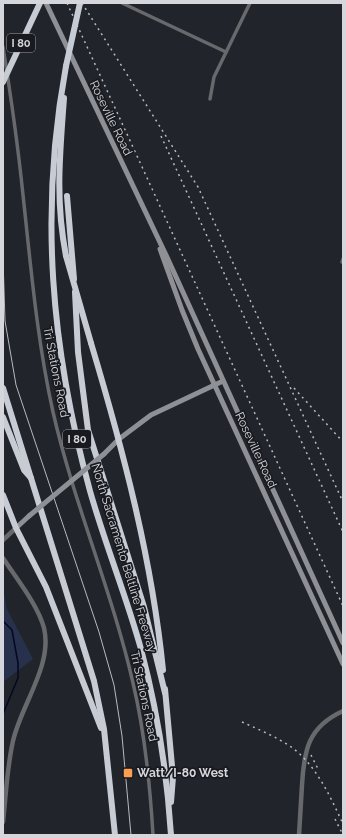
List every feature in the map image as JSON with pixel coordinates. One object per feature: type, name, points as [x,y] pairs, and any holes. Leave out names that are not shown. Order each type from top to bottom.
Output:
[{"type":"highway","name":"I 80","points":[[3,82],[40,3]]},
{"type":"highway","name":"North Sacramento Beltline Freeway","points":[[80,3],[66,66],[53,149],[51,233],[57,324],[71,414],[90,492],[142,656],[159,736],[171,835]]},
{"type":"highway","points":[[66,66],[58,169],[58,201],[67,260],[119,439],[148,570],[165,693],[172,777],[170,817]]},
{"type":"highway","points":[[66,196],[73,260],[78,352],[88,430],[144,607],[165,693]]},
{"type":"highway","points":[[3,388],[94,681],[105,741],[115,835]]},
{"type":"highway","points":[[3,417],[24,470],[33,481]]},
{"type":"highway","points":[[3,495],[16,528],[46,587],[61,623],[105,741]]},
{"type":"main road","name":"Roseville Road","points":[[46,3],[223,381],[343,643]]},
{"type":"main road","name":"Roseville Road","points":[[158,241],[182,312],[343,664]]},
{"type":"main road","points":[[16,528],[104,454],[119,439],[151,415],[223,381]]},
{"type":"street","points":[[122,3],[226,52]]},
{"type":"street","points":[[210,99],[214,77],[250,3]]},
{"type":"street","name":"Tri Stations Road","points":[[3,47],[15,120],[28,252],[44,367],[53,412],[72,480],[133,683],[150,788],[153,835]]},
{"type":"street","points":[[3,540],[16,528]]},
{"type":"street","points":[[3,558],[38,614],[44,628],[46,641],[42,666],[19,720],[13,742],[3,822]]},
{"type":"street","points":[[299,835],[303,766],[307,746],[320,726],[343,712]]},
{"type":"shaded area","points":[[3,588],[7,609],[33,659],[3,682]]},
{"type":"waterway","points":[[3,621],[12,630],[18,663],[18,678],[3,714]]},
{"type":"tram line","points":[[3,259],[5,321],[16,385],[99,632],[114,685],[122,736],[131,835]]},
{"type":"railway","points":[[67,3],[343,606]]},
{"type":"railway","points":[[82,3],[198,187],[343,502]]},
{"type":"railway","points":[[161,136],[343,532]]},
{"type":"railway","points":[[294,388],[343,442]]},
{"type":"railway","points":[[242,722],[282,741],[302,756],[323,784],[343,824]]},
{"type":"railway","points":[[311,755],[319,771]]},
{"type":"railway","points":[[335,819],[343,835]]},
{"type":"place","name":"Watt/I-80 West","points":[[128,773]]}]
